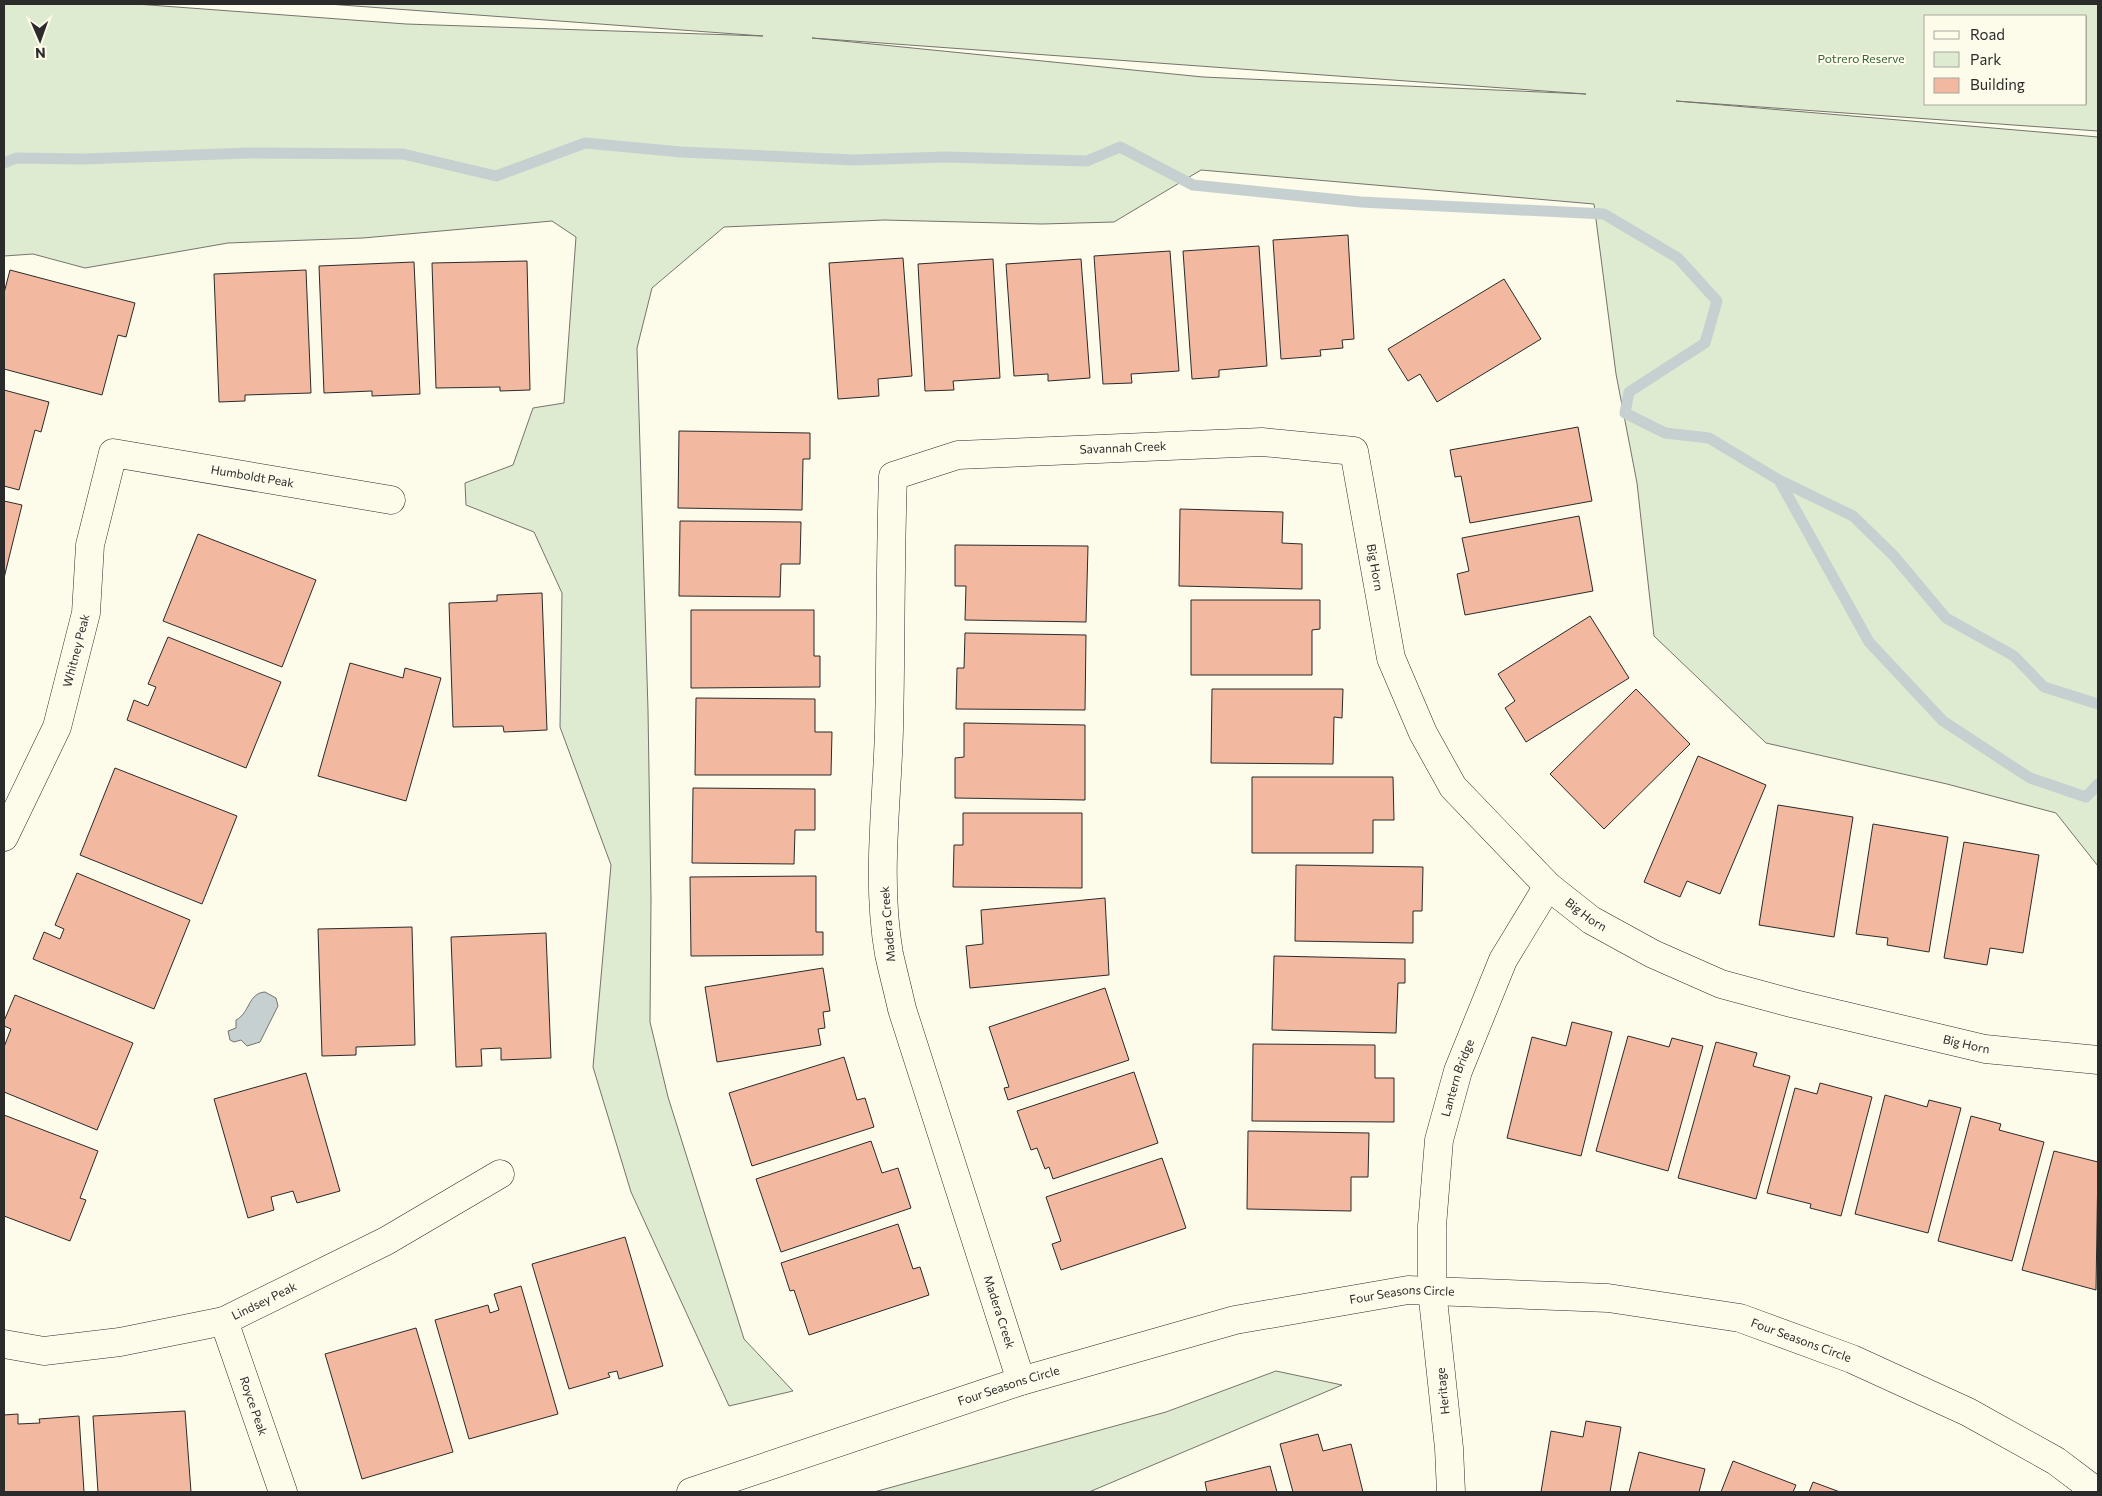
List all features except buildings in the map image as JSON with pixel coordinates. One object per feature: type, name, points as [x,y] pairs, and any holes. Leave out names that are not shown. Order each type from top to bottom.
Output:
[{"type":"street","name":"Savannah Creek","points":[[893,476],[958,455],[1262,442],[1354,450]]},
{"type":"street","name":"Big Horn","points":[[1354,450],[1391,658],[1423,733],[1453,787],[1548,886],[1591,920],[1653,954],[1721,984],[1795,1004],[1985,1049],[2098,1060]]},
{"type":"street","name":"Humboldt Peak","points":[[113,453],[390,500]]},
{"type":"street","name":"Whitney Peak","points":[[4,837],[57,727],[86,613],[90,545],[113,453]]},
{"type":"street","name":"Madera Creek","points":[[893,476],[889,730],[883,848],[889,952],[902,1009],[1021,1381]]},
{"type":"street","name":"Lantern Bridge","points":[[1432,1290],[1432,1226],[1439,1140],[1458,1071],[1503,960],[1548,886]]},
{"type":"street","name":"Lindsey Peak","points":[[4,1344],[44,1351],[120,1342],[224,1321],[386,1241],[500,1174]]},
{"type":"street","name":"Four Seasons Circle","points":[[691,1492],[1021,1381],[1235,1320],[1408,1290],[1608,1298],[1740,1318],[1852,1360],[1968,1412],[2056,1461],[2097,1492]]},
{"type":"street","name":"Heritage","points":[[1432,1290],[1449,1448],[1451,1492]]},
{"type":"street","name":"Royce Peak","points":[[224,1321],[282,1492]]},
{"type":"green space","name":"Potrero Reserve","points":[[4,4],[136,4],[406,24],[763,36],[328,4],[2098,4],[2098,131],[1676,101],[2098,137],[2098,866],[2056,813],[1947,784],[1766,743],[1654,636],[1637,483],[1616,374],[1594,204],[1201,170],[1114,222],[1042,224],[884,220],[724,227],[652,288],[637,348],[648,710],[651,899],[650,1022],[668,1097],[744,1339],[793,1391],[729,1406],[631,1192],[593,1067],[611,865],[560,727],[562,593],[534,532],[466,505],[465,483],[513,465],[533,408],[564,403],[576,237],[552,221],[363,238],[228,243],[85,268],[33,254],[4,256]],"holes":[[[812,38],[1586,94],[1203,77]]]},
{"type":"green space","points":[[1276,1371],[1342,1385],[1089,1492],[874,1492],[1166,1412]]},
{"type":"shaded area","points":[[265,992],[276,998],[278,1006],[260,1042],[247,1046],[241,1040],[234,1042],[230,1040],[228,1031],[236,1028],[236,1020],[241,1017],[255,996]]},
{"type":"waterway","points":[[4,163],[16,158],[83,159],[248,153],[403,154],[496,176],[585,143],[681,152],[854,160],[945,157],[1087,161],[1120,147],[1193,185],[1361,202],[1604,214],[1678,258],[1717,301],[1705,343],[1629,392],[1625,413],[1665,433],[1709,438],[1779,480],[1869,642],[1943,721],[2030,778],[2086,797],[2098,784]]},
{"type":"waterway","points":[[1779,480],[1853,516],[1894,556],[1946,618],[2014,656],[2044,687],[2098,704]]}]
